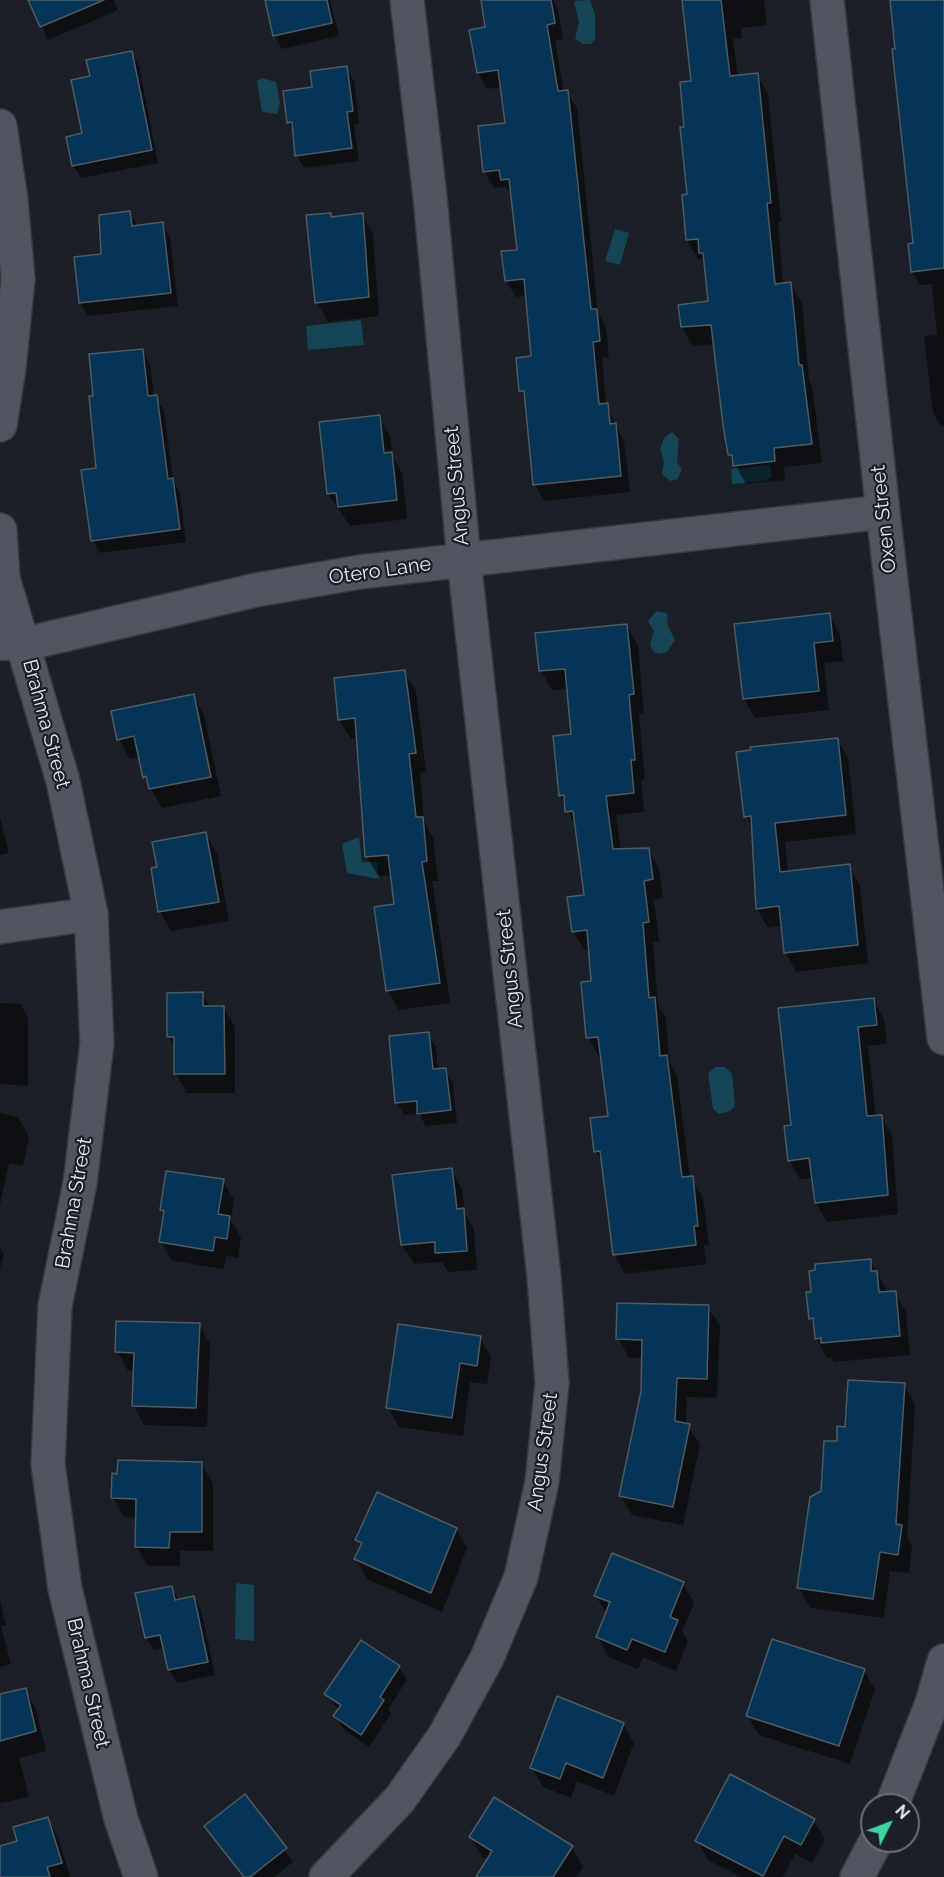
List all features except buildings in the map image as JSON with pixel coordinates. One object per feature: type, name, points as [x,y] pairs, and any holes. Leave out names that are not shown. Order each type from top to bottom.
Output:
[{"type":"street","name":"Angus Street","points":[[326,1877],[400,1799],[445,1735],[487,1658],[521,1577],[542,1482],[552,1383],[544,1277],[464,560],[430,196],[407,0]]},
{"type":"street","name":"Oxen Street","points":[[827,0],[944,1038]]},
{"type":"street","points":[[0,126],[11,200],[18,279],[9,368],[0,425]]},
{"type":"street","name":"Otero Lane","points":[[8,650],[256,590],[360,572],[883,512]]},
{"type":"street","name":"Brahma Street","points":[[0,530],[8,650],[63,781],[91,914],[97,1043],[81,1183],[55,1305],[48,1464],[65,1589],[121,1819],[141,1877]]},
{"type":"street","points":[[0,927],[91,914]]},
{"type":"street","points":[[897,1793],[932,1703],[944,1661]]},
{"type":"street","points":[[857,1877],[870,1853]]},
{"type":"water","points":[[590,0],[595,15],[595,39],[591,44],[583,44],[575,39],[579,22],[574,1]]},
{"type":"water","points":[[261,78],[276,82],[280,102],[277,114],[262,112],[257,81]]},
{"type":"water","points":[[615,229],[629,233],[620,265],[605,261]]},
{"type":"water","points":[[361,320],[364,345],[308,350],[306,326]]},
{"type":"water","points":[[672,432],[679,439],[677,462],[682,469],[678,479],[670,481],[662,474],[664,462],[660,449],[664,438]]},
{"type":"water","points":[[770,465],[772,476],[767,481],[732,484],[731,469]]},
{"type":"water","points":[[656,611],[667,613],[668,626],[675,640],[667,652],[658,654],[653,651],[650,644],[654,631],[648,621]]},
{"type":"water","points":[[359,837],[362,862],[377,862],[379,879],[347,873],[342,844]]},
{"type":"water","points":[[716,1067],[725,1067],[732,1074],[735,1106],[730,1111],[719,1114],[713,1109],[708,1073]]},
{"type":"water","points":[[236,1583],[254,1585],[254,1641],[235,1639]]}]
